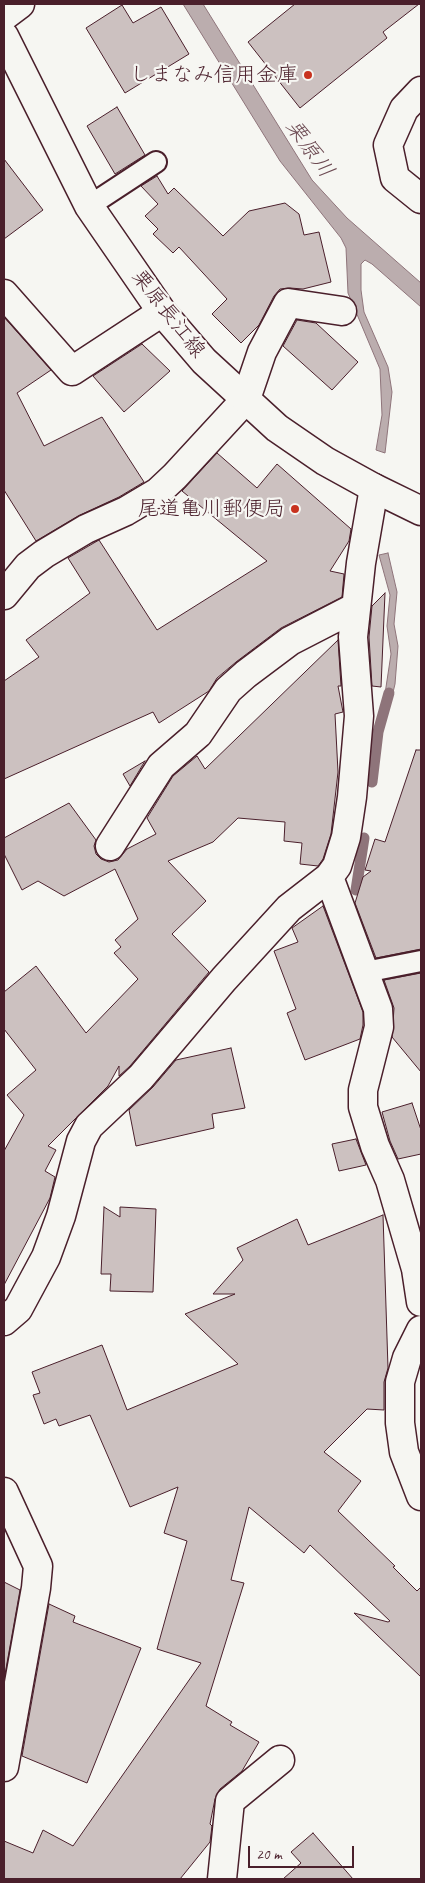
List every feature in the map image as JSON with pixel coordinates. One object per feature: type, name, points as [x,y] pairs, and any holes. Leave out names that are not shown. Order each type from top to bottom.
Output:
[{"type":"street","points":[[4,16],[20,4]]},
{"type":"street","name":"栗原長江線","points":[[7,48],[88,206],[162,312],[204,361],[277,428],[325,461],[421,511]]},
{"type":"street","points":[[421,90],[404,109],[388,145],[395,178],[421,199]]},
{"type":"street","points":[[4,294],[72,371],[162,312]]},
{"type":"street","points":[[4,595],[28,566],[44,554],[86,529],[158,492],[176,476],[246,399],[262,352],[288,303],[342,311]]},
{"type":"street","points":[[4,1321],[18,1310],[46,1256],[61,1216],[81,1141],[89,1126],[141,1077],[224,979],[289,908],[329,877],[342,853],[352,797],[359,716],[354,637],[356,608],[361,563],[374,488]]},
{"type":"street","points":[[110,846],[161,766],[198,734],[228,690],[290,641],[356,608]]},
{"type":"street","points":[[329,877],[378,1009],[379,1027],[363,1090],[363,1107],[375,1146],[390,1180],[416,1269],[421,1302]]},
{"type":"street","points":[[421,1330],[407,1358],[400,1382],[400,1423],[404,1452],[421,1496]]},
{"type":"street","points":[[4,1492],[38,1566],[35,1598],[4,1767]]},
{"type":"street","points":[[222,1879],[230,1801],[280,1760]]},
{"type":"lane","points":[[88,206],[156,162]]},
{"type":"lane","points":[[365,972],[421,961]]},
{"type":"shaded area","points":[[183,4],[203,4],[312,180],[347,218],[421,283],[421,307],[372,264],[365,260],[361,264],[361,290],[364,312],[388,367],[392,392],[385,453],[376,450],[382,415],[380,369],[348,293],[346,248],[341,238],[280,161]]},
{"type":"shaded area","points":[[388,553],[397,592],[394,624],[398,646],[395,684],[389,709],[383,707],[391,654],[387,626],[390,595],[379,555]]},
{"type":"building","name":"しまなみ信用金庫","points":[[295,4],[419,4],[383,32],[387,38],[300,108],[248,42]]},
{"type":"building","points":[[122,5],[133,23],[161,7],[189,54],[125,93],[86,28]]},
{"type":"building","points":[[117,107],[145,155],[115,174],[87,126]]},
{"type":"building","points":[[4,159],[43,210],[4,239]]},
{"type":"building","points":[[157,176],[168,194],[174,188],[223,236],[249,211],[285,203],[299,214],[304,235],[319,232],[331,282],[303,289],[280,289],[274,296],[259,325],[241,343],[212,314],[227,299],[179,247],[173,253],[153,234],[158,229],[145,216],[158,204],[141,186]]},
{"type":"building","points":[[4,317],[51,370],[17,393],[44,446],[102,417],[144,482],[119,497],[78,516],[36,541],[4,490]]},
{"type":"building","points":[[297,320],[316,323],[358,362],[332,390],[283,346]]},
{"type":"building","points":[[142,344],[170,371],[124,412],[93,376]]},
{"type":"building","points":[[217,453],[257,488],[277,464],[351,529],[349,541],[330,571],[344,574],[342,597],[281,628],[217,678],[209,691],[159,723],[153,712],[4,779],[4,681],[39,657],[26,640],[90,593],[68,558],[99,540],[157,630],[267,561],[182,491]]},
{"type":"building","points":[[385,593],[381,687],[372,686],[369,637],[372,606]]},
{"type":"building","points":[[338,640],[341,686],[338,686],[343,712],[335,714],[338,772],[331,834],[323,859],[318,866],[300,864],[302,843],[284,841],[285,822],[238,818],[213,842],[168,861],[206,901],[172,934],[209,972],[130,1066],[119,1076],[119,1066],[108,1086],[48,1146],[56,1150],[45,1171],[55,1177],[50,1198],[4,1285],[4,1151],[24,1115],[7,1095],[36,1070],[4,1029],[4,992],[36,966],[86,1033],[138,979],[114,953],[121,947],[115,940],[138,919],[115,869],[64,896],[38,881],[22,890],[4,854],[4,838],[69,803],[96,840],[94,846],[96,854],[101,859],[109,862],[118,860],[127,849],[156,834],[147,818],[173,776],[197,756],[205,769]]},
{"type":"building","points":[[416,750],[421,750],[421,949],[376,958],[355,903],[363,877],[371,871],[365,870],[375,839],[385,842]]},
{"type":"building","points":[[145,761],[130,786],[123,774]]},
{"type":"building","points":[[323,906],[363,1012],[363,1025],[360,1039],[305,1060],[287,1013],[296,1009],[274,951],[298,942],[292,928]]},
{"type":"building","points":[[421,973],[421,1072],[392,1037],[394,1008],[384,980]]},
{"type":"building","points":[[231,1048],[245,1108],[212,1114],[214,1128],[136,1146],[129,1110],[153,1087],[176,1060]]},
{"type":"building","points":[[412,1103],[421,1130],[421,1154],[398,1159],[390,1141],[382,1112]]},
{"type":"building","points":[[356,1139],[366,1165],[339,1171],[332,1144]]},
{"type":"building","points":[[104,1207],[120,1217],[120,1207],[156,1209],[153,1292],[110,1291],[111,1274],[101,1274]]},
{"type":"building","points":[[383,1215],[388,1368],[384,1382],[384,1410],[367,1409],[324,1452],[361,1481],[338,1511],[395,1566],[393,1567],[417,1591],[421,1587],[421,1677],[354,1613],[390,1621],[310,1545],[304,1553],[249,1507],[231,1580],[244,1583],[206,1706],[232,1722],[230,1725],[259,1742],[242,1771],[220,1789],[215,1799],[210,1824],[212,1826],[210,1842],[180,1879],[4,1879],[4,1841],[33,1853],[43,1830],[73,1846],[201,1663],[157,1649],[187,1541],[164,1533],[178,1487],[130,1507],[90,1415],[59,1426],[56,1419],[44,1424],[33,1395],[40,1393],[32,1372],[102,1345],[127,1410],[238,1364],[185,1314],[235,1294],[213,1294],[243,1260],[237,1248],[297,1219],[308,1245]]},
{"type":"building","points":[[4,1582],[20,1590],[4,1680]]},
{"type":"building","points":[[49,1604],[75,1616],[73,1622],[141,1648],[87,1783],[22,1756]]},
{"type":"building","points":[[313,1833],[353,1879],[283,1879],[301,1863],[291,1852]]},
{"type":"waterway","points":[[372,782],[378,732],[389,693]]},
{"type":"waterway","points":[[356,890],[364,838]]},
{"type":"place","name":"しまなみ信用金庫","points":[[308,75]]},
{"type":"place","name":"尾道亀川郵便局","points":[[295,509]]},
{"type":"water label","name":"栗原川","points":[[309,149]]}]
